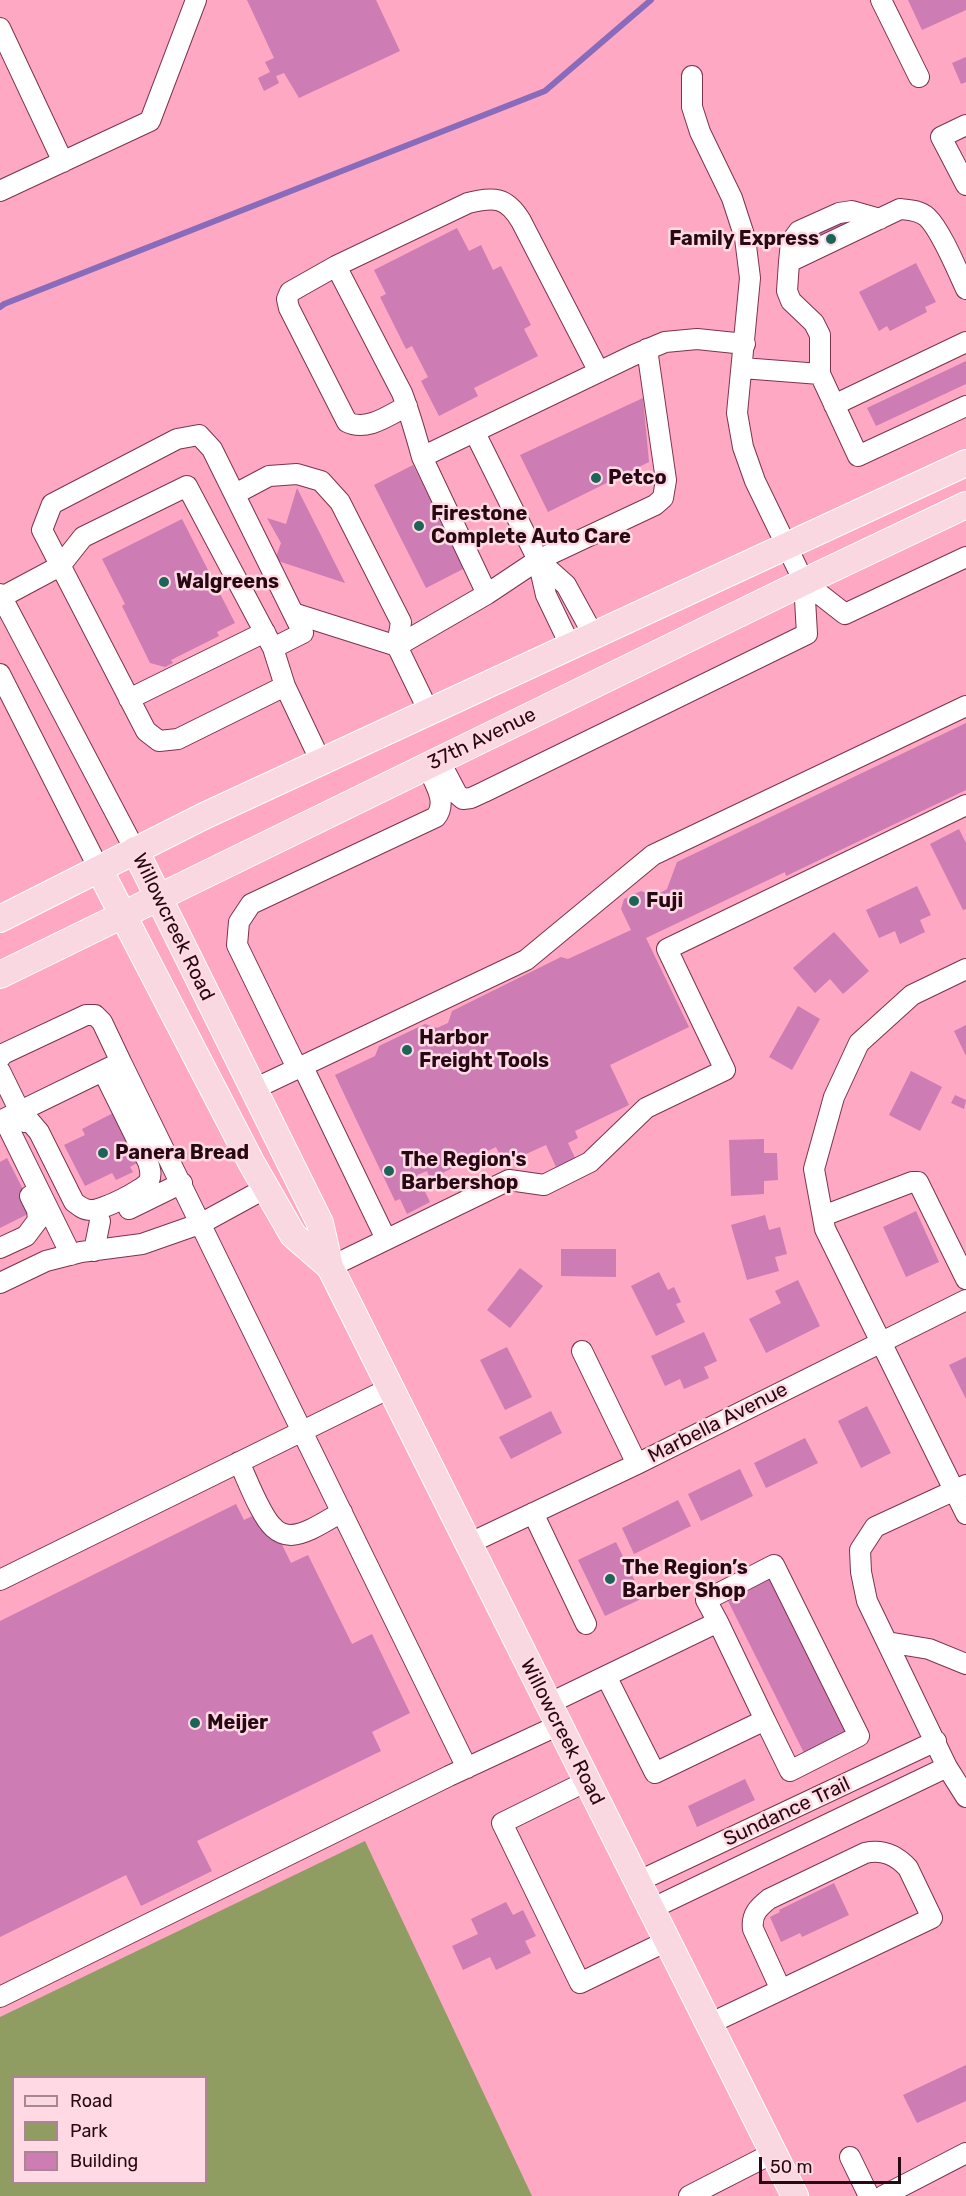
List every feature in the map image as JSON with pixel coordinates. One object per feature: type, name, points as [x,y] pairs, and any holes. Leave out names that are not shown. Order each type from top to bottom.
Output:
[{"type":"main road","points":[[0,920],[135,850],[321,762],[966,463]]},
{"type":"main road","name":"37th Avenue","points":[[0,975],[966,505]]},
{"type":"main road","name":"Willowcreek Road","points":[[135,850],[320,1223],[330,1267],[795,2196]]},
{"type":"main road","name":"Willowcreek Road","points":[[99,869],[266,1188],[293,1235],[330,1267]]},
{"type":"street","points":[[0,191],[150,121],[196,0]]},
{"type":"street","points":[[881,0],[919,77]]},
{"type":"street","points":[[0,28],[63,162]]},
{"type":"street","points":[[433,763],[457,794],[463,799],[471,798],[807,634],[804,582],[755,481],[743,447],[737,413],[750,278],[745,238],[732,198],[700,132],[692,107],[692,76]]},
{"type":"street","points":[[966,125],[941,137],[966,185]]},
{"type":"street","points":[[407,406],[368,425],[358,427],[347,423],[289,308],[287,299],[290,292],[298,286],[336,266],[468,203],[484,200],[496,199],[504,202],[510,206],[521,221],[599,372]]},
{"type":"street","points":[[966,289],[935,227],[927,216],[917,211],[900,209],[789,262],[787,291],[791,301],[814,323],[820,336],[820,374],[858,456],[966,406]]},
{"type":"street","points":[[336,266],[407,406],[422,457],[487,594]]},
{"type":"street","points":[[422,457],[665,342],[697,339],[745,345]]},
{"type":"street","points":[[834,405],[966,342]]},
{"type":"street","points":[[293,613],[397,646],[487,594],[538,560],[648,508],[663,498],[666,480],[647,349]]},
{"type":"street","points":[[742,369],[820,374]]},
{"type":"street","points":[[475,433],[538,560],[546,595],[571,647]]},
{"type":"street","points":[[129,699],[269,640],[303,633],[212,449],[199,435],[177,439],[52,504],[42,530],[60,566],[129,699],[146,731],[159,741],[178,740],[285,686]]},
{"type":"street","points":[[235,494],[269,476],[297,474],[321,481],[340,502],[401,622],[397,646],[429,712]]},
{"type":"street","points":[[1,596],[60,566],[83,537],[187,486],[269,640],[285,686],[321,762]]},
{"type":"street","points":[[804,582],[845,614],[966,557]]},
{"type":"street","points":[[538,560],[566,585],[594,636]]},
{"type":"street","name":"Willowcreek Road","points":[[1,596],[135,850]]},
{"type":"street","name":"Willowcreek Road","points":[[0,674],[99,869]]},
{"type":"street","points":[[254,1089],[526,960],[653,855],[966,706]]},
{"type":"street","points":[[386,1239],[237,945],[239,922],[251,904],[436,817],[441,809],[442,801],[433,763]]},
{"type":"street","points":[[330,1267],[509,1180],[544,1185],[590,1162],[646,1108],[725,1070],[667,949],[966,805]]},
{"type":"street","points":[[966,969],[912,995],[859,1043],[834,1097],[814,1169],[825,1228],[880,1342],[960,1487],[966,1514]]},
{"type":"street","points":[[0,1058],[3,1054],[86,1015],[94,1016],[102,1023],[202,1223],[467,1768]]},
{"type":"street","points":[[6,1121],[121,1062]]},
{"type":"street","points":[[0,1071],[6,1121],[37,1210],[38,1220],[26,1236],[0,1248]]},
{"type":"street","points":[[6,1121],[39,1132],[74,1202],[81,1208],[91,1210],[102,1208],[136,1191],[145,1186],[150,1179],[151,1172],[103,1071]]},
{"type":"street","points":[[6,1121],[30,1137],[65,1204],[74,1215],[86,1220],[100,1221],[112,1217],[182,1183]]},
{"type":"street","points":[[6,1121],[71,1255]]},
{"type":"street","points":[[823,1216],[912,1182],[918,1182],[966,1280]]},
{"type":"street","points":[[0,1283],[46,1261],[142,1244],[202,1223],[266,1188]]},
{"type":"street","points":[[94,1251],[100,1221]]},
{"type":"street","name":"Marbella Avenue","points":[[468,1544],[637,1464],[966,1300]]},
{"type":"street","points":[[582,1351],[637,1464]]},
{"type":"street","points":[[0,1580],[390,1388]]},
{"type":"street","points":[[239,1462],[267,1518],[274,1529],[282,1533],[291,1535],[303,1532],[342,1512]]},
{"type":"street","points":[[960,1487],[875,1527],[860,1550],[861,1572],[867,1601],[948,1767],[966,1797]]},
{"type":"street","points":[[533,1513],[586,1624]]},
{"type":"street","points":[[774,1565],[859,1736],[790,1771],[718,1622],[706,1600],[774,1565]]},
{"type":"street","points":[[0,1997],[467,1768],[553,1714],[606,1676],[718,1622]]},
{"type":"street","points":[[887,1642],[929,1649],[966,1664]]},
{"type":"street","points":[[606,1676],[655,1773],[765,1720]]},
{"type":"street","name":"Sundance Trail","points":[[637,1882],[936,1742]]},
{"type":"street","name":"Sundance Trail","points":[[651,1909],[948,1767]]},
{"type":"street","points":[[587,1781],[502,1823],[580,1983],[667,1941]]},
{"type":"street","points":[[709,2024],[782,1990],[932,1918],[908,1868],[902,1861],[896,1856],[883,1852],[865,1853],[769,1899],[756,1910],[752,1923],[753,1929],[782,1990]]},
{"type":"street","points":[[689,2196],[773,2153]]},
{"type":"street","points":[[883,2196],[966,2153]]},
{"type":"street","points":[[850,2157],[869,2196]]},
{"type":"green space","points":[[365,1841],[532,2196],[0,2196],[0,2017]]},
{"type":"building","points":[[247,0],[376,0],[400,51],[299,98],[284,73],[276,76],[279,83],[264,91],[258,78],[270,72],[265,62],[274,58]]},
{"type":"building","points":[[908,0],[966,0],[966,10],[922,30]]},
{"type":"building","points":[[966,57],[966,82],[961,84],[952,63]]},
{"type":"building","name":"Family Express","points":[[845,219],[855,240],[818,258],[807,237]]},
{"type":"building","points":[[457,228],[469,251],[481,245],[493,270],[501,266],[531,325],[524,329],[538,356],[474,388],[478,396],[439,416],[421,381],[428,377],[412,346],[406,349],[380,297],[386,294],[374,270]]},
{"type":"building","name":"Family Express","points":[[916,263],[936,302],[925,307],[927,312],[890,331],[887,326],[879,331],[859,292]]},
{"type":"building","points":[[966,361],[966,384],[876,426],[867,408]]},
{"type":"building","points":[[643,398],[649,462],[548,512],[520,455]]},
{"type":"building","name":"Firestone Complete Auto Care","points":[[413,465],[465,568],[426,588],[374,485]]},
{"type":"building","points":[[297,488],[345,583],[275,560],[281,543],[267,518],[286,524]]},
{"type":"building","name":"Walgreens","points":[[182,519],[235,623],[217,632],[219,636],[171,660],[173,663],[165,667],[150,663],[122,606],[125,604],[102,559]]},
{"type":"building","points":[[966,723],[966,790],[786,876],[785,872],[646,938],[689,1027],[610,1065],[629,1105],[575,1131],[578,1138],[568,1143],[575,1158],[556,1167],[546,1145],[504,1164],[496,1147],[430,1179],[427,1171],[417,1175],[430,1202],[407,1214],[400,1199],[395,1201],[335,1075],[375,1056],[379,1046],[425,1024],[437,1028],[448,1023],[452,1011],[561,957],[568,959],[631,930],[621,909],[624,899],[641,891],[655,896],[667,889],[677,862]]},
{"type":"building","points":[[959,829],[966,843],[966,909],[963,910],[930,844]]},
{"type":"building","points":[[917,886],[931,915],[920,920],[925,932],[900,944],[895,931],[879,938],[866,910]]},
{"type":"building","points":[[834,932],[869,971],[843,994],[830,979],[815,993],[793,968]]},
{"type":"building","points":[[798,1006],[820,1019],[792,1070],[769,1057]]},
{"type":"building","points":[[966,1025],[966,1056],[954,1031]]},
{"type":"building","points":[[911,1071],[942,1087],[920,1131],[889,1115]]},
{"type":"building","points":[[955,1095],[966,1100],[964,1109],[951,1103]]},
{"type":"building","name":"Panera Bread","points":[[117,1111],[142,1160],[130,1167],[133,1172],[116,1180],[112,1173],[85,1186],[64,1145],[85,1135],[82,1129]]},
{"type":"building","points":[[764,1139],[764,1153],[777,1153],[778,1180],[764,1181],[764,1194],[731,1196],[729,1140]]},
{"type":"building","points":[[7,1158],[34,1211],[0,1228],[0,1162]]},
{"type":"building","points":[[916,1211],[939,1262],[906,1277],[883,1227]]},
{"type":"building","points":[[765,1215],[769,1230],[780,1227],[787,1254],[775,1257],[779,1271],[747,1280],[731,1225]]},
{"type":"building","points":[[561,1249],[616,1249],[616,1277],[561,1276]]},
{"type":"building","points":[[520,1268],[543,1286],[510,1328],[487,1310]]},
{"type":"building","points":[[659,1272],[668,1290],[674,1287],[681,1302],[676,1304],[685,1322],[656,1336],[631,1286]]},
{"type":"building","points":[[798,1280],[820,1326],[766,1353],[749,1319],[781,1303],[775,1291]]},
{"type":"building","points":[[704,1332],[717,1361],[704,1367],[709,1378],[684,1389],[680,1379],[665,1386],[651,1356]]},
{"type":"building","points":[[507,1347],[532,1397],[505,1410],[480,1360]]},
{"type":"building","points":[[966,1357],[966,1399],[949,1365]]},
{"type":"building","points":[[867,1406],[891,1453],[861,1468],[838,1421]]},
{"type":"building","points":[[551,1411],[562,1433],[511,1459],[499,1437]]},
{"type":"building","points":[[805,1438],[818,1463],[766,1488],[754,1463]]},
{"type":"building","points":[[740,1469],[753,1496],[701,1521],[688,1494]]},
{"type":"building","points":[[678,1500],[691,1526],[634,1554],[622,1528]]},
{"type":"building","name":"Meijer","points":[[236,1504],[244,1520],[265,1510],[291,1563],[308,1555],[352,1644],[372,1634],[410,1713],[372,1732],[381,1751],[197,1841],[212,1871],[141,1906],[126,1875],[0,1937],[0,1621]]},
{"type":"building","name":"The Region’s Barber Shop","points":[[616,1542],[643,1598],[605,1616],[578,1560]]},
{"type":"building","points":[[772,1578],[850,1732],[805,1755],[728,1601]]},
{"type":"building","points":[[745,1779],[755,1800],[697,1827],[688,1806]]},
{"type":"building","points":[[834,1883],[849,1915],[802,1937],[800,1933],[781,1942],[770,1917],[780,1912],[779,1910]]},
{"type":"building","points":[[506,1902],[513,1915],[523,1910],[536,1936],[525,1941],[531,1953],[496,1970],[490,1957],[463,1970],[452,1946],[478,1934],[471,1919]]},
{"type":"building","points":[[966,2065],[966,2101],[917,2123],[903,2095]]},
{"type":"waterway","points":[[0,307],[545,91],[651,0]]},
{"type":"place","name":"Family Express","points":[[831,239]]},
{"type":"place","name":"Petco","points":[[596,478]]},
{"type":"place","name":"Firestone Complete Auto Care","points":[[419,526]]},
{"type":"place","name":"Walgreens","points":[[164,582]]},
{"type":"place","name":"Fuji","points":[[634,901]]},
{"type":"place","name":"Harbor Freight Tools","points":[[407,1050]]},
{"type":"place","name":"Panera Bread","points":[[103,1153]]},
{"type":"place","name":"The Region's Barbershop","points":[[389,1171]]},
{"type":"place","name":"The Region’s Barber Shop","points":[[610,1579]]},
{"type":"place","name":"Meijer","points":[[195,1723]]}]
